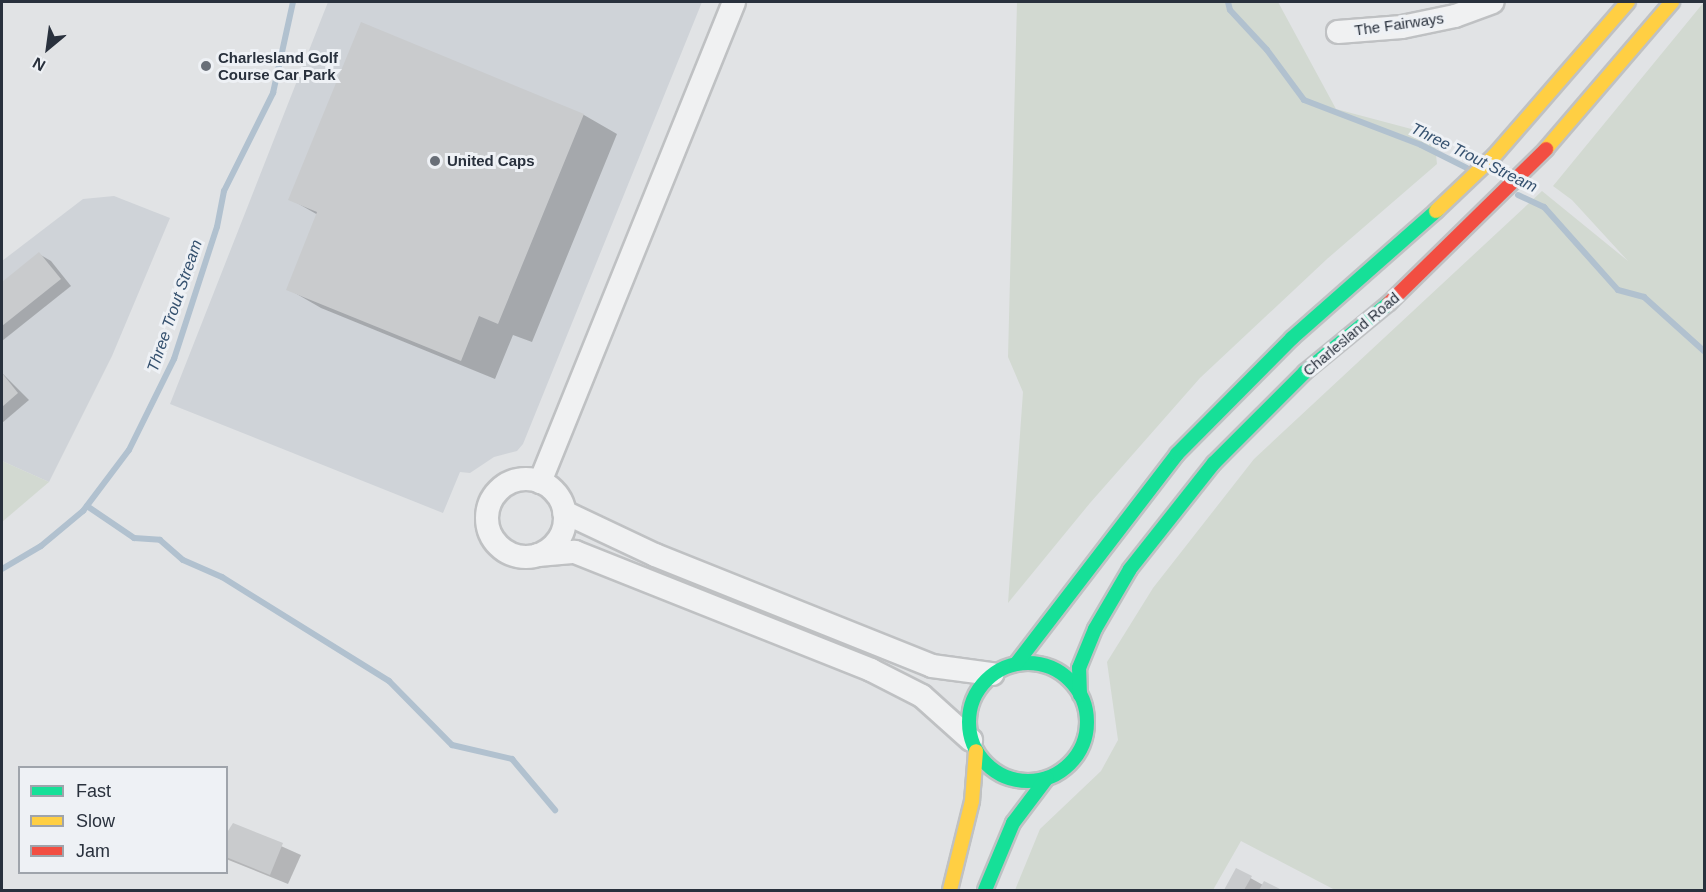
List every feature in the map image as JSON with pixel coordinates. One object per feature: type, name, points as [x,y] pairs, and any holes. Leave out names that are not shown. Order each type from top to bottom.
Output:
[{"type":"main road","points":[[1016,664],[1176,454],[1292,338],[1439,209],[1494,156],[1628,2]]},
{"type":"main road","name":"Charlesland Road","points":[[1080,695],[1079,668],[1095,629],[1130,569],[1214,463],[1305,372],[1397,296],[1525,174],[1672,2]]},
{"type":"main road","points":[[950,891],[972,801],[974,745],[969,713],[973,700],[992,674],[1016,664],[1043,665],[1056,670],[1080,695],[1087,725],[1083,744],[1073,760],[1047,778],[1012,823],[985,891]]},
{"type":"main road","points":[[974,745],[984,762],[1007,777],[1021,781],[1047,778]]},
{"type":"street","points":[[540,482],[734,2]]},
{"type":"street","name":"The Fairways","points":[[1338,32],[1402,27],[1455,16],[1493,2]]},
{"type":"street","points":[[538,555],[559,538],[564,512],[556,494],[540,482],[527,480],[504,487],[494,495],[487,518],[488,530],[502,549],[526,557],[574,552],[871,670],[922,696],[974,745]]},
{"type":"street","points":[[564,512],[655,555],[921,662],[992,674]]},
{"type":"shaded area","points":[[328,2],[702,2],[523,444],[517,451],[494,457],[470,473],[460,472],[443,513],[170,404]]},
{"type":"shaded area","points":[[1017,2],[1278,2],[1336,109],[1434,135],[1437,164],[1327,259],[1200,378],[1090,503],[1008,603],[1023,392],[1008,357]]},
{"type":"shaded area","points":[[1704,2],[1704,890],[1335,890],[1241,841],[1213,890],[1015,890],[1040,829],[1101,771],[1118,740],[1107,662],[1153,588],[1254,459],[1542,191],[1628,261],[1572,200],[1553,186]]},
{"type":"shaded area","points":[[114,196],[170,218],[112,356],[49,482],[2,461],[2,261],[83,199]]},
{"type":"shaded area","points":[[2,461],[49,482],[2,522]]},
{"type":"building","name":"United Caps","points":[[361,22],[584,114],[498,324],[479,316],[461,361],[286,290],[317,212],[288,200]]},
{"type":"building","points":[[39,252],[61,279],[2,326],[2,282]]},
{"type":"building","points":[[2,373],[18,393],[2,407]]},
{"type":"building","points":[[233,823],[283,843],[270,875],[228,858],[228,831]]},
{"type":"building","points":[[1236,868],[1252,876],[1244,890],[1224,890]]},
{"type":"building","points":[[1264,881],[1282,890],[1259,890]]},
{"type":"waterway","name":"Three Trout Stream","points":[[2,569],[41,546],[83,511],[129,450],[174,359],[217,227],[224,191],[273,93],[293,2]]},
{"type":"waterway","name":"Three Trout Stream","points":[[1228,2],[1230,10],[1267,50],[1304,100],[1421,145],[1467,168]]},
{"type":"waterway","name":"Three Trout Stream","points":[[1518,195],[1544,207],[1618,290],[1644,297],[1704,351]]},
{"type":"waterway","points":[[87,506],[134,538],[160,540],[183,560],[222,577],[389,681],[452,745],[512,759],[555,810]]},
{"type":"traffic: fast","points":[[1016,664],[1177,454],[1292,338],[1436,211]]},
{"type":"traffic: fast","points":[[1080,695],[1079,668],[1095,629],[1130,569],[1214,463],[1305,372],[1389,303]]},
{"type":"traffic: fast","points":[[1028,663],[1051,668],[1070,680],[1082,699],[1087,722],[1082,745],[1070,764],[1051,776],[1028,781],[1005,776],[986,764],[974,745],[969,722],[974,699],[986,680],[1005,668],[1028,663]]},
{"type":"traffic: fast","points":[[985,890],[1013,823],[1047,778]]},
{"type":"traffic: slow","points":[[1436,211],[1494,156],[1628,2]]},
{"type":"traffic: slow","points":[[1546,149],[1672,2]]},
{"type":"traffic: slow","points":[[950,890],[972,801],[976,751]]},
{"type":"traffic: jam","points":[[1389,303],[1546,149]]},
{"type":"place","name":"Charlesland Golf Course Car Park","points":[[206,66]]},
{"type":"place","name":"United Caps","points":[[435,161]]}]
